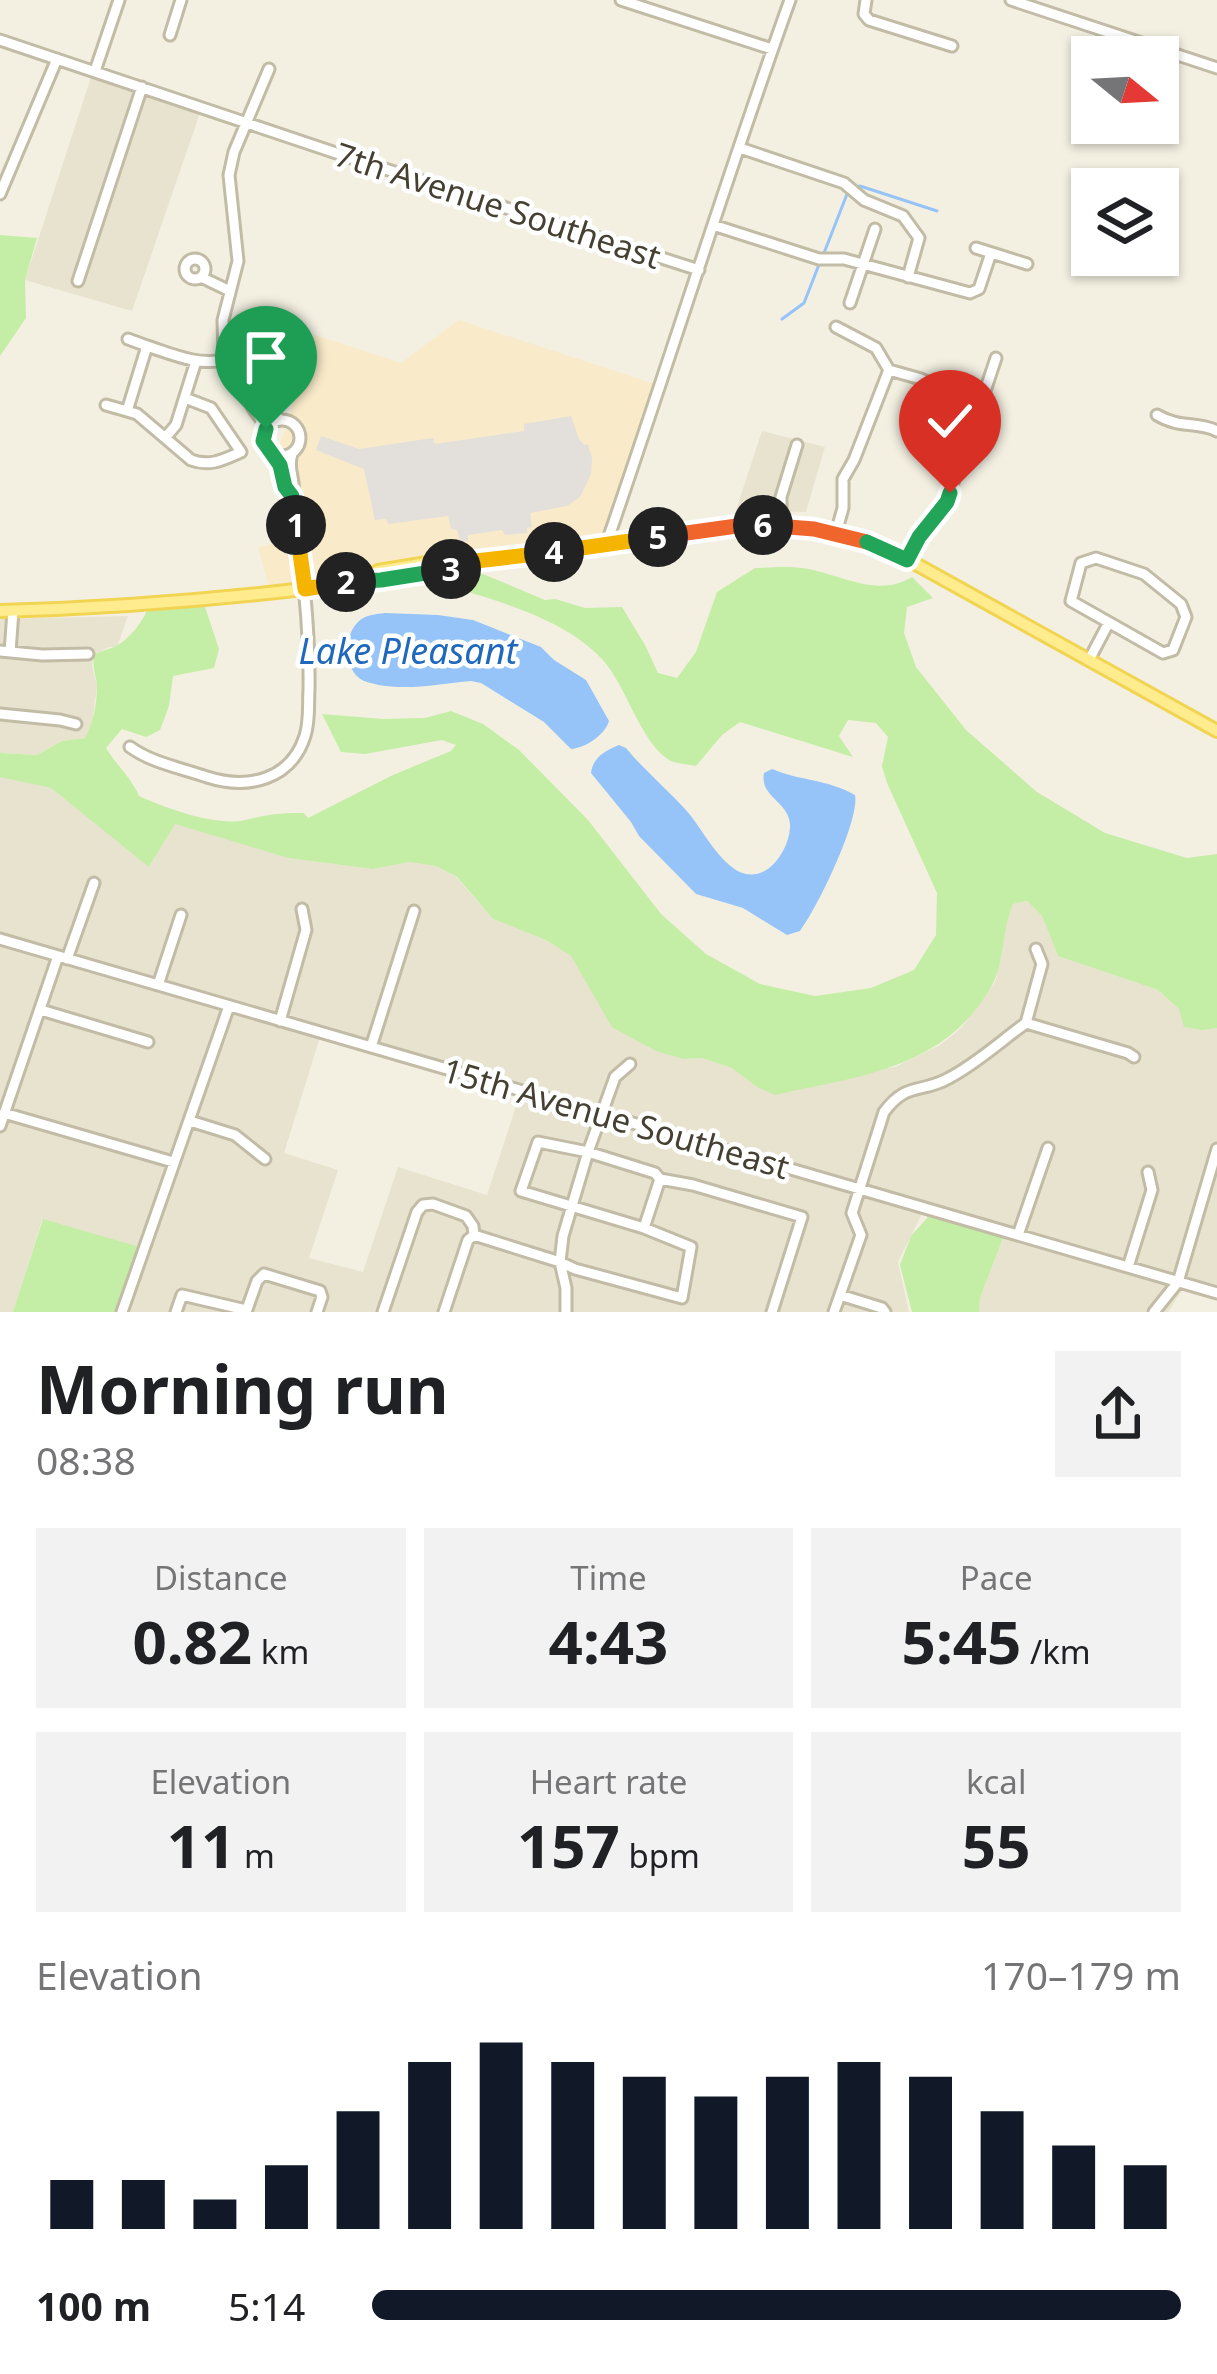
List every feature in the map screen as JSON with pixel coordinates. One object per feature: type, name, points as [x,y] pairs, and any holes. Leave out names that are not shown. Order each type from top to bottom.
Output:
[{"type":"main road","points":[[6,611],[181,603],[368,579],[378,571],[464,557],[476,561],[744,525],[781,525],[836,533],[907,560],[1217,731]]},
{"type":"street","points":[[94,71],[119,0]]},
{"type":"street","points":[[170,34],[182,0]]},
{"type":"street","points":[[621,0],[772,50]]},
{"type":"street","points":[[606,545],[790,0]]},
{"type":"street","points":[[866,0],[864,14],[869,20],[952,46]]},
{"type":"street","points":[[1011,0],[1217,68]]},
{"type":"street","name":"7th Avenue Southeast","points":[[0,40],[700,270]]},
{"type":"street","points":[[0,194],[57,59]]},
{"type":"street","points":[[130,747],[144,758],[228,783],[263,780],[286,766],[304,740],[309,716],[309,620],[292,496],[295,487],[289,470],[300,433],[249,397],[224,360],[223,320],[238,261],[229,175],[269,69]]},
{"type":"street","points":[[78,281],[142,87]]},
{"type":"street","points":[[740,148],[844,182],[870,204],[903,216],[919,238],[908,277]]},
{"type":"street","points":[[704,256],[719,208]]},
{"type":"street","points":[[716,226],[823,259],[844,260],[974,293],[991,253]]},
{"type":"street","points":[[850,303],[875,229]]},
{"type":"street","points":[[976,248],[1027,264]]},
{"type":"street","points":[[202,277],[230,291]]},
{"type":"street","points":[[836,327],[880,351],[889,370],[843,479],[843,508],[836,533]]},
{"type":"street","points":[[128,339],[196,362],[224,360]]},
{"type":"street","points":[[127,411],[147,346]]},
{"type":"street","points":[[907,560],[947,502],[996,358]]},
{"type":"street","points":[[165,438],[176,424],[196,362]]},
{"type":"street","points":[[889,370],[980,406]]},
{"type":"street","points":[[249,397],[262,420],[266,447],[280,465],[292,496]]},
{"type":"street","points":[[184,398],[212,409],[242,452]]},
{"type":"street","points":[[106,404],[137,414],[199,464],[218,463],[242,452],[280,420]]},
{"type":"street","points":[[1157,415],[1174,424],[1217,431]]},
{"type":"street","points":[[781,525],[781,497],[797,445]]},
{"type":"street","points":[[242,452],[292,454]]},
{"type":"street","points":[[1088,559],[1136,569],[1185,610],[1186,617],[1173,650],[1162,653],[1108,624],[1071,601],[1081,563],[1088,559]]},
{"type":"street","points":[[6,611],[5,652],[80,658]]},
{"type":"street","points":[[1088,660],[1108,624]]},
{"type":"street","points":[[0,714],[76,724]]},
{"type":"street","points":[[0,1126],[41,1010],[94,883]]},
{"type":"street","points":[[280,1021],[306,929],[302,909]]},
{"type":"street","points":[[371,1047],[414,911]]},
{"type":"street","points":[[158,985],[181,915]]},
{"type":"street","name":"15th Avenue Southeast","points":[[0,939],[1217,1293]]},
{"type":"street","points":[[834,1312],[861,1235],[852,1213],[884,1112],[894,1099],[915,1087],[950,1078],[1026,1022],[1042,964],[1036,950]]},
{"type":"street","points":[[122,1312],[229,1006]]},
{"type":"street","points":[[41,1010],[148,1042]]},
{"type":"street","points":[[1026,1022],[1134,1058]]},
{"type":"street","points":[[566,1312],[560,1262],[572,1206],[615,1077],[630,1064]]},
{"type":"street","points":[[4,1113],[173,1162]]},
{"type":"street","points":[[190,1120],[235,1135],[265,1159]]},
{"type":"street","points":[[475,1235],[575,1270],[682,1298],[691,1247],[521,1191],[538,1142],[588,1152],[655,1173],[660,1179],[802,1216],[772,1312]]},
{"type":"street","points":[[1018,1235],[1048,1148]]},
{"type":"street","points":[[1154,1312],[1178,1282],[1217,1149]]},
{"type":"street","points":[[1128,1267],[1152,1190],[1148,1172]]},
{"type":"street","points":[[644,1228],[660,1179]]},
{"type":"street","points":[[383,1312],[416,1212],[424,1205],[466,1216],[475,1235]]},
{"type":"street","points":[[454,1312],[444,1312],[468,1240],[475,1235]]},
{"type":"street","points":[[176,1312],[182,1295],[246,1311],[264,1274],[320,1291],[317,1312]]},
{"type":"street","points":[[840,1295],[885,1312]]},
{"type":"shaded area","points":[[93,71],[202,107],[132,311],[25,280]]},
{"type":"shaded area","points":[[459,320],[658,385],[606,545],[271,594],[258,547],[288,540],[272,469],[315,335],[401,363]]},
{"type":"shaded area","points":[[571,416],[592,458],[591,474],[580,497],[567,506],[530,513],[532,527],[527,533],[505,535],[502,530],[468,535],[468,541],[460,542],[448,516],[388,524],[386,519],[375,520],[364,469],[316,450],[321,436],[359,449],[433,438],[435,444],[524,431],[524,424]]},
{"type":"shaded area","points":[[762,431],[825,447],[806,512],[736,510]]},
{"type":"shaded area","points":[[128,616],[117,647],[94,655],[97,686],[85,738],[62,741],[37,755],[0,753],[0,619]]},
{"type":"shaded area","points":[[0,777],[51,788],[150,866],[175,823],[288,858],[373,869],[409,862],[436,866],[456,877],[493,919],[546,940],[571,956],[591,988],[684,1059],[702,1058],[732,1068],[757,1087],[895,1067],[940,1045],[962,1027],[995,982],[1006,919],[1013,904],[1027,901],[1042,916],[1058,956],[1158,990],[1203,1030],[1217,1028],[1217,1293],[1186,1284],[1168,1312],[979,1312],[1007,1229],[613,1119],[923,1212],[898,1262],[909,1312],[120,1312],[42,1220],[13,1312],[0,1312]],"holes":[[[321,1034],[521,1091],[487,1195],[398,1167],[363,1272],[309,1258],[338,1170],[284,1153]]]},
{"type":"green space","points":[[0,235],[37,238],[25,280],[26,318],[0,356]]},
{"type":"green space","points":[[755,568],[802,568],[885,586],[912,577],[933,598],[907,607],[904,633],[916,667],[966,730],[1037,792],[1105,833],[1187,858],[1217,854],[1217,1028],[1184,1027],[1179,1009],[1158,990],[1058,956],[1042,916],[1027,901],[1013,904],[992,985],[950,1035],[898,1064],[775,1095],[732,1068],[656,1051],[612,1027],[571,956],[546,940],[493,919],[457,877],[436,866],[409,862],[373,869],[288,858],[175,824],[149,867],[51,788],[0,777],[0,753],[37,755],[62,741],[85,738],[96,700],[94,655],[125,640],[149,605],[203,601],[219,649],[214,668],[173,676],[160,730],[146,737],[122,729],[106,748],[139,796],[221,821],[287,813],[304,813],[308,818],[456,745],[442,740],[365,754],[341,752],[322,714],[383,719],[425,718],[451,711],[483,724],[519,750],[588,820],[661,914],[706,954],[760,984],[815,996],[871,988],[914,970],[936,935],[937,893],[887,783],[882,766],[888,737],[876,723],[848,720],[839,736],[853,757],[740,722],[696,766],[672,761],[650,741],[611,670],[588,646],[536,616],[461,590],[460,579],[483,574],[545,600],[585,608],[622,607],[658,673],[677,678],[696,652],[717,592]]},
{"type":"green space","points":[[936,1208],[1007,1228],[979,1312],[912,1312],[900,1265],[911,1236]]},
{"type":"green space","points":[[43,1219],[143,1248],[120,1312],[13,1312]]},
{"type":"water","name":"Lake Pleasant","points":[[385,613],[473,620],[541,647],[586,680],[609,721],[607,726],[594,740],[571,749],[544,722],[481,683],[404,687],[364,681],[349,663],[350,636],[361,620]]},
{"type":"water","points":[[619,745],[685,809],[720,856],[742,873],[768,869],[780,856],[789,834],[789,819],[766,788],[764,773],[772,769],[855,795],[844,843],[800,931],[787,935],[743,908],[696,894],[639,836],[591,773],[597,759]]},
{"type":"waterway","points":[[824,253],[849,189],[860,186],[937,211]]},
{"type":"waterway","points":[[782,319],[804,303],[820,262]]},
{"type":"route","points":[[266,429],[263,441],[280,465],[292,496],[305,589],[744,525],[814,529],[868,542],[907,560],[950,493]]}]
